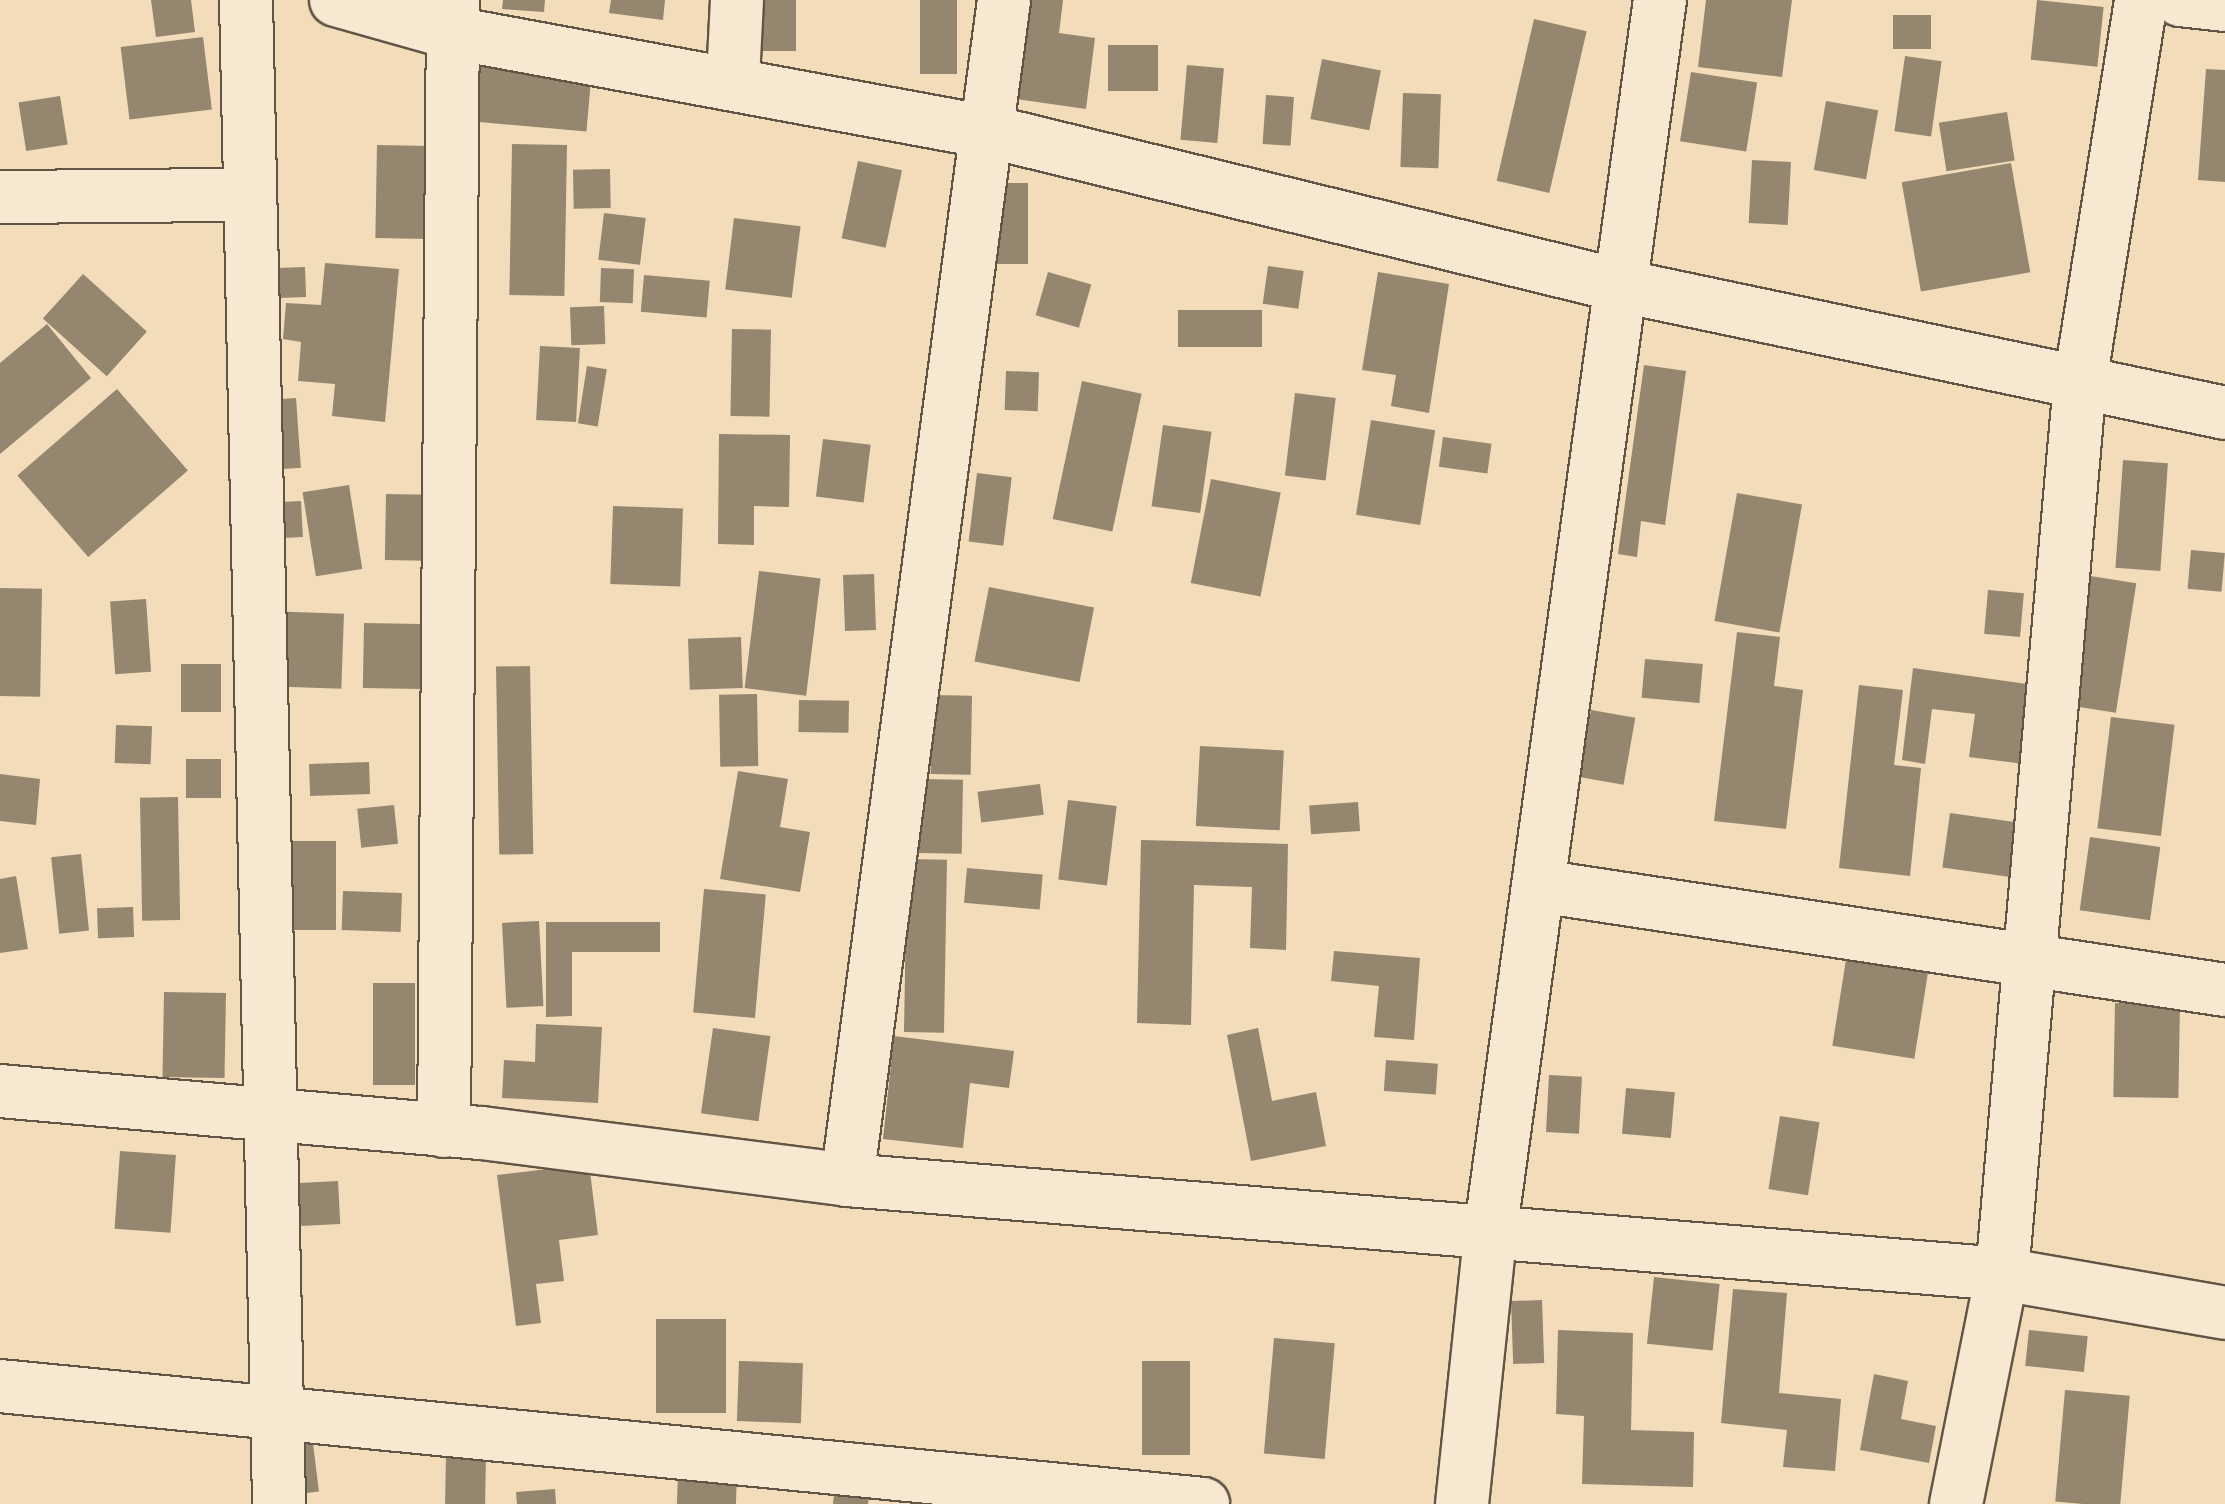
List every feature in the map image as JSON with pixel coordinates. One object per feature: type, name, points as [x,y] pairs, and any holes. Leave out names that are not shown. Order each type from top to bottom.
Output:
[{"type":"street","points":[[246,0],[268,1112],[270,1415],[278,1504]]},
{"type":"street","points":[[336,0],[453,17],[990,132],[1622,286],[2225,414]]},
{"type":"street","points":[[733,79],[737,0]]},
{"type":"street","points":[[847,1180],[990,132],[1004,0]]},
{"type":"street","points":[[1462,1504],[1491,1227],[1660,0]]},
{"type":"street","points":[[1956,1504],[2002,1274],[2034,957],[2080,382],[2141,0]]},
{"type":"street","points":[[2180,0],[2225,5]]},
{"type":"street","points":[[444,1131],[453,17]]},
{"type":"street","points":[[0,197],[250,195]]},
{"type":"street","points":[[1539,886],[2034,957],[2225,990]]},
{"type":"street","points":[[0,1090],[268,1112],[847,1180],[1491,1227],[2002,1274],[2225,1313]]},
{"type":"street","points":[[0,1386],[1204,1504]]},
{"type":"building","points":[[151,0],[191,0],[195,32],[156,37]]},
{"type":"building","points":[[503,0],[545,0],[544,12],[502,9]]},
{"type":"building","points":[[611,0],[665,0],[663,20],[609,13]]},
{"type":"building","points":[[761,0],[796,0],[796,51],[761,51]]},
{"type":"building","points":[[920,0],[957,0],[957,74],[920,74]]},
{"type":"building","points":[[1021,0],[1063,0],[1059,33],[1095,38],[1086,109],[1009,98]]},
{"type":"building","points":[[1706,0],[1792,0],[1782,77],[1698,67]]},
{"type":"building","points":[[2037,0],[2104,7],[2097,67],[2031,60]]},
{"type":"building","points":[[1893,15],[1931,15],[1931,49],[1893,49]]},
{"type":"building","points":[[1534,19],[1587,31],[1549,193],[1497,181]]},
{"type":"building","points":[[203,37],[212,109],[130,120],[121,47]]},
{"type":"building","points":[[1108,45],[1158,45],[1158,91],[1108,91]]},
{"type":"building","points":[[1905,56],[1942,61],[1931,136],[1894,131]]},
{"type":"building","points":[[1322,59],[1381,70],[1369,130],[1310,119]]},
{"type":"building","points":[[481,63],[592,73],[586,131],[476,122]]},
{"type":"building","points":[[1187,65],[1224,68],[1217,143],[1180,140]]},
{"type":"building","points":[[2206,69],[2225,70],[2225,182],[2198,180]]},
{"type":"building","points":[[1691,72],[1757,82],[1746,152],[1680,141]]},
{"type":"building","points":[[1403,93],[1441,94],[1438,168],[1400,167]]},
{"type":"building","points":[[1266,95],[1294,97],[1291,146],[1263,144]]},
{"type":"building","points":[[60,96],[68,144],[26,151],[19,103]]},
{"type":"building","points":[[1826,101],[1878,110],[1866,179],[1814,170]]},
{"type":"building","points":[[2007,112],[2015,160],[1947,171],[1939,123]]},
{"type":"building","points":[[512,144],[567,145],[564,296],[509,295]]},
{"type":"building","points":[[377,145],[444,146],[442,239],[375,238]]},
{"type":"building","points":[[1752,160],[1791,162],[1788,225],[1749,223]]},
{"type":"building","points":[[858,161],[902,170],[886,248],[842,238]]},
{"type":"building","points":[[2011,163],[2030,272],[1921,292],[1902,182]]},
{"type":"building","points":[[610,169],[611,208],[574,209],[573,170]]},
{"type":"building","points":[[990,183],[1028,183],[1028,264],[990,264]]},
{"type":"building","points":[[604,213],[646,218],[640,265],[598,260]]},
{"type":"building","points":[[734,218],[801,226],[792,298],[725,289]]},
{"type":"building","points":[[325,263],[399,269],[385,422],[332,416],[335,384],[298,381],[301,342],[283,339],[286,303],[321,305]]},
{"type":"building","points":[[1268,266],[1304,271],[1298,309],[1263,304]]},
{"type":"building","points":[[305,267],[306,297],[265,298],[264,268]]},
{"type":"building","points":[[601,268],[634,269],[633,303],[600,302]]},
{"type":"building","points":[[1048,272],[1091,284],[1079,328],[1036,315]]},
{"type":"building","points":[[1378,272],[1449,284],[1429,413],[1391,406],[1396,375],[1362,370]]},
{"type":"building","points":[[83,274],[147,332],[107,376],[43,319]]},
{"type":"building","points":[[644,275],[710,281],[707,318],[641,312]]},
{"type":"building","points":[[604,306],[605,344],[571,345],[570,307]]},
{"type":"building","points":[[1178,310],[1262,310],[1262,347],[1178,347]]},
{"type":"building","points":[[47,324],[91,378],[0,454],[0,363]]},
{"type":"building","points":[[732,329],[771,330],[769,417],[730,416]]},
{"type":"building","points":[[540,346],[580,348],[576,422],[536,420]]},
{"type":"building","points":[[1644,365],[1686,371],[1665,525],[1641,521],[1637,557],[1618,554]]},
{"type":"building","points":[[587,366],[607,369],[598,426],[578,423]]},
{"type":"building","points":[[1006,371],[1039,372],[1038,411],[1005,410]]},
{"type":"building","points":[[1082,381],[1142,394],[1112,532],[1053,519]]},
{"type":"building","points":[[117,389],[188,471],[88,557],[17,476]]},
{"type":"building","points":[[1295,393],[1336,398],[1326,480],[1285,475]]},
{"type":"building","points":[[296,398],[301,468],[266,470],[261,400]]},
{"type":"building","points":[[1371,420],[1435,430],[1420,525],[1356,515]]},
{"type":"building","points":[[1163,425],[1212,432],[1200,513],[1152,506]]},
{"type":"building","points":[[719,434],[790,435],[789,507],[754,506],[754,545],[718,544]]},
{"type":"building","points":[[1443,437],[1492,444],[1487,474],[1439,467]]},
{"type":"building","points":[[823,439],[871,445],[864,502],[816,497]]},
{"type":"building","points":[[2123,460],[2168,463],[2160,571],[2115,568]]},
{"type":"building","points":[[977,473],[1012,477],[1003,546],[969,541]]},
{"type":"building","points":[[1211,479],[1281,493],[1260,597],[1191,583]]},
{"type":"building","points":[[349,485],[362,569],[316,576],[303,492]]},
{"type":"building","points":[[1737,493],[1802,504],[1779,632],[1714,621]]},
{"type":"building","points":[[386,494],[441,495],[440,561],[385,560]]},
{"type":"building","points":[[301,501],[303,537],[268,539],[266,503]]},
{"type":"building","points":[[613,506],[683,508],[680,586],[610,584]]},
{"type":"building","points":[[2191,550],[2225,553],[2221,592],[2188,589]]},
{"type":"building","points":[[759,571],[821,579],[806,696],[745,688]]},
{"type":"building","points":[[874,574],[876,630],[845,631],[843,575]]},
{"type":"building","points":[[2084,575],[2136,583],[2116,713],[2064,704]]},
{"type":"building","points":[[989,587],[1094,607],[1080,682],[974,662]]},
{"type":"building","points":[[0,588],[42,589],[40,697],[0,696]]},
{"type":"building","points":[[1988,590],[2024,593],[2020,637],[1984,634]]},
{"type":"building","points":[[146,599],[151,672],[115,674],[110,602]]},
{"type":"building","points":[[265,611],[344,614],[341,689],[262,686]]},
{"type":"building","points":[[364,623],[436,624],[435,689],[363,688]]},
{"type":"building","points":[[1737,632],[1780,637],[1774,686],[1803,690],[1786,829],[1714,821]]},
{"type":"building","points":[[741,637],[743,688],[690,690],[688,639]]},
{"type":"building","points":[[1645,659],[1703,664],[1699,703],[1642,698]]},
{"type":"building","points":[[181,664],[221,664],[221,712],[181,712]]},
{"type":"building","points":[[530,666],[533,854],[499,855],[496,667]]},
{"type":"building","points":[[1913,668],[2034,685],[2024,764],[1969,757],[1975,714],[1932,709],[1925,764],[1902,760]]},
{"type":"building","points":[[1859,685],[1903,690],[1894,765],[1921,768],[1910,876],[1839,868]]},
{"type":"building","points":[[757,694],[758,766],[720,767],[719,695]]},
{"type":"building","points":[[932,695],[972,696],[971,775],[931,774]]},
{"type":"building","points":[[799,700],[849,701],[848,733],[798,732]]},
{"type":"building","points":[[1591,710],[1635,718],[1624,785],[1579,777]]},
{"type":"building","points":[[2111,717],[2175,725],[2161,836],[2097,828]]},
{"type":"building","points":[[116,725],[152,726],[151,764],[115,763]]},
{"type":"building","points":[[1200,746],[1284,750],[1280,830],[1196,826]]},
{"type":"building","points":[[186,759],[221,759],[221,798],[186,798]]},
{"type":"building","points":[[369,762],[370,794],[310,796],[309,764]]},
{"type":"building","points":[[738,771],[788,779],[780,827],[810,832],[800,892],[720,879]]},
{"type":"building","points":[[0,774],[40,779],[36,825],[0,821]]},
{"type":"building","points":[[920,779],[963,780],[962,854],[919,853]]},
{"type":"building","points":[[1040,784],[1044,815],[981,822],[977,792]]},
{"type":"building","points":[[178,797],[180,920],[142,921],[140,798]]},
{"type":"building","points":[[1068,800],[1117,806],[1107,885],[1058,879]]},
{"type":"building","points":[[1358,802],[1360,831],[1311,834],[1309,805]]},
{"type":"building","points":[[394,805],[398,844],[361,848],[357,809]]},
{"type":"building","points":[[1950,813],[2023,823],[2016,878],[1942,867]]},
{"type":"building","points":[[2090,837],[2160,847],[2150,920],[2080,910]]},
{"type":"building","points":[[1141,840],[1288,844],[1286,950],[1250,948],[1252,887],[1194,885],[1191,1025],[1137,1023]]},
{"type":"building","points":[[273,841],[336,841],[336,930],[273,930]]},
{"type":"building","points":[[81,854],[89,931],[59,934],[51,857]]},
{"type":"building","points":[[907,859],[947,860],[944,1033],[904,1032]]},
{"type":"building","points":[[967,868],[1043,875],[1040,909],[964,903]]},
{"type":"building","points":[[16,876],[28,949],[0,953],[0,879]]},
{"type":"building","points":[[704,889],[766,894],[755,1018],[693,1013]]},
{"type":"building","points":[[343,891],[402,893],[401,932],[342,930]]},
{"type":"building","points":[[133,907],[134,937],[98,938],[97,908]]},
{"type":"building","points":[[539,921],[543,1006],[506,1008],[502,923]]},
{"type":"building","points":[[546,922],[660,922],[660,952],[572,952],[572,1016],[546,1017]]},
{"type":"building","points":[[1848,947],[1930,960],[1914,1059],[1832,1046]]},
{"type":"building","points":[[1334,951],[1420,958],[1414,1040],[1374,1037],[1379,986],[1331,981]]},
{"type":"building","points":[[373,983],[415,983],[415,1085],[373,1085]]},
{"type":"building","points":[[164,992],[226,993],[225,1078],[163,1077]]},
{"type":"building","points":[[2115,1003],[2180,1004],[2178,1098],[2113,1097]]},
{"type":"building","points":[[536,1024],[602,1027],[598,1103],[502,1098],[504,1060],[535,1062]]},
{"type":"building","points":[[713,1028],[770,1036],[758,1121],[701,1113]]},
{"type":"building","points":[[1258,1028],[1272,1101],[1316,1092],[1326,1146],[1251,1161],[1227,1035]]},
{"type":"building","points":[[894,1036],[1014,1051],[1009,1088],[970,1083],[963,1148],[883,1139]]},
{"type":"building","points":[[1386,1060],[1438,1064],[1436,1095],[1384,1091]]},
{"type":"building","points":[[1549,1075],[1582,1077],[1579,1134],[1546,1132]]},
{"type":"building","points":[[1626,1088],[1675,1092],[1671,1138],[1622,1134]]},
{"type":"building","points":[[1780,1116],[1820,1122],[1808,1195],[1768,1189]]},
{"type":"building","points":[[120,1151],[176,1155],[170,1233],[115,1229]]},
{"type":"building","points":[[589,1164],[598,1235],[559,1240],[564,1281],[536,1284],[541,1323],[516,1326],[497,1175]]},
{"type":"building","points":[[338,1181],[340,1224],[301,1226],[299,1183]]},
{"type":"building","points":[[1654,1277],[1720,1284],[1713,1351],[1647,1344]]},
{"type":"building","points":[[1733,1289],[1787,1293],[1779,1393],[1841,1399],[1835,1471],[1783,1467],[1787,1430],[1721,1423]]},
{"type":"building","points":[[1542,1300],[1544,1363],[1513,1364],[1511,1301]]},
{"type":"building","points":[[656,1319],[726,1319],[726,1413],[656,1413]]},
{"type":"building","points":[[1558,1330],[1633,1333],[1631,1430],[1694,1432],[1693,1487],[1582,1484],[1584,1416],[1556,1414]]},
{"type":"building","points":[[2029,1330],[2088,1336],[2084,1372],[2025,1366]]},
{"type":"building","points":[[1274,1338],[1335,1343],[1325,1459],[1264,1454]]},
{"type":"building","points":[[739,1361],[803,1363],[801,1423],[737,1421]]},
{"type":"building","points":[[1142,1361],[1190,1361],[1190,1455],[1142,1455]]},
{"type":"building","points":[[1874,1374],[1908,1381],[1901,1419],[1936,1426],[1929,1463],[1860,1450]]},
{"type":"building","points":[[2065,1390],[2130,1396],[2120,1504],[2055,1502]]},
{"type":"building","points":[[311,1427],[319,1492],[286,1496],[278,1431]]},
{"type":"building","points":[[446,1452],[486,1453],[485,1504],[445,1504]]},
{"type":"building","points":[[678,1472],[737,1474],[736,1504],[677,1504]]},
{"type":"building","points":[[835,1486],[870,1490],[868,1504],[833,1504]]},
{"type":"building","points":[[555,1489],[556,1504],[517,1504],[516,1492]]}]
